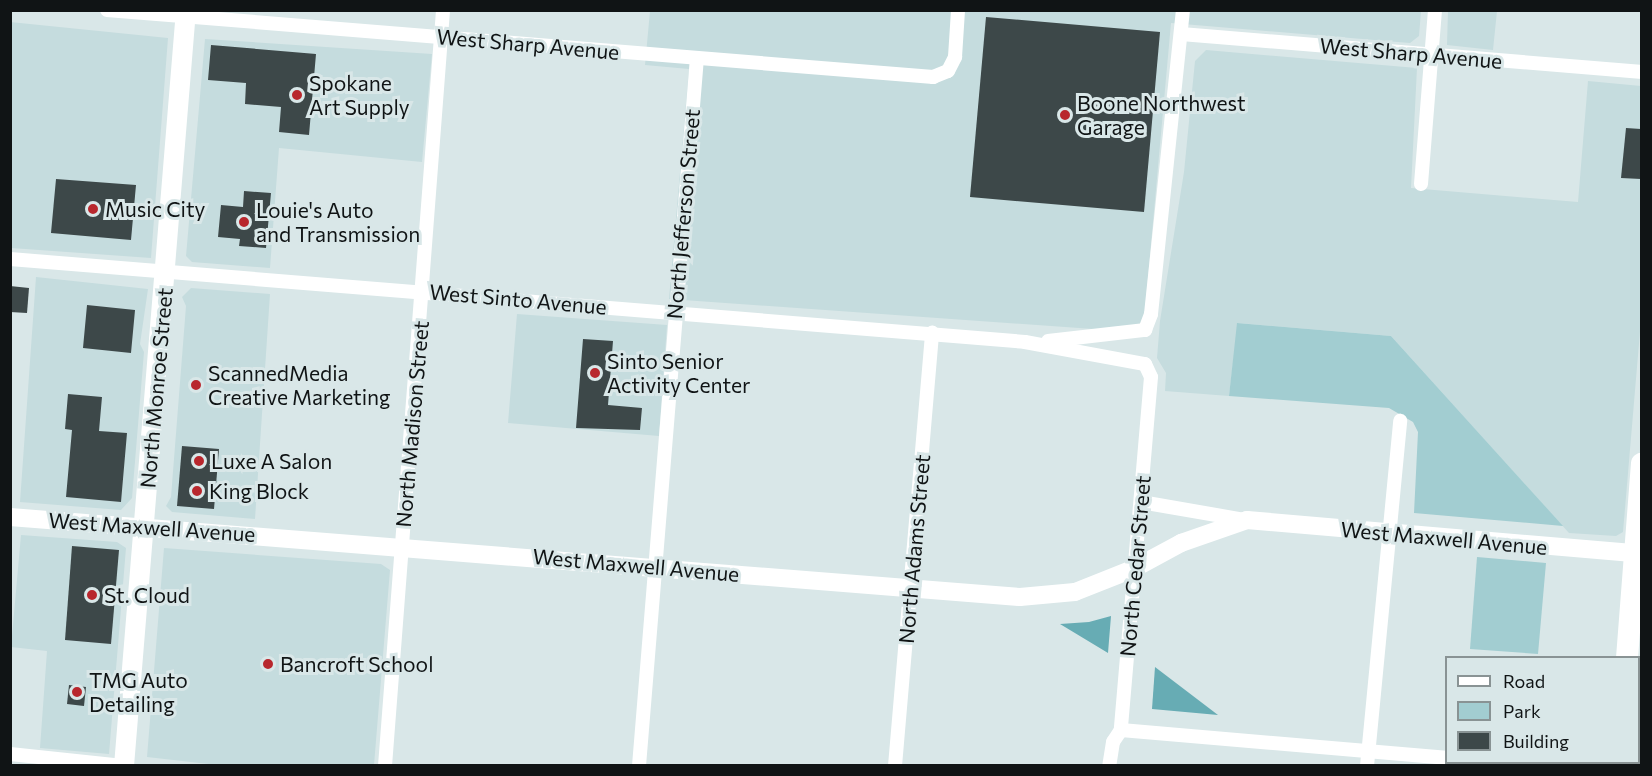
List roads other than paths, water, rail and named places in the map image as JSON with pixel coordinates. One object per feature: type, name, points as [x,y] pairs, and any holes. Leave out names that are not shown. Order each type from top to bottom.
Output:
[{"type":"main road","name":"North Monroe Street","points":[[125,765],[186,14]]},
{"type":"main road","points":[[1627,656],[1638,554],[1641,464]]},
{"type":"street","name":"West Sharp Avenue","points":[[107,10],[186,14],[933,77],[948,71],[955,57],[958,10]]},
{"type":"street","name":"North Madison Street","points":[[385,765],[443,10]]},
{"type":"street","points":[[1181,34],[1183,10]]},
{"type":"street","points":[[1421,184],[1436,10]]},
{"type":"street","name":"West Sharp Avenue","points":[[1181,34],[1641,72]]},
{"type":"street","name":"West Sinto Avenue","points":[[1025,342],[1132,335],[1145,330],[1151,314],[1181,34]]},
{"type":"street","name":"North Jefferson Street","points":[[639,765],[697,58]]},
{"type":"street","name":"West Sinto Avenue","points":[[10,259],[932,333],[1025,342],[1145,364]]},
{"type":"street","name":"North Adams Street","points":[[895,765],[932,333]]},
{"type":"street","name":"North Cedar Street","points":[[1109,765],[1113,742],[1121,730],[1151,378],[1145,364]]},
{"type":"street","points":[[1368,758],[1400,421]]},
{"type":"street","name":"West Maxwell Avenue","points":[[1140,502],[1247,520],[1638,554]]},
{"type":"street","name":"West Maxwell Avenue","points":[[10,517],[657,566],[1020,597],[1064,593],[1133,569],[1181,543],[1247,520]]},
{"type":"street","points":[[1121,730],[1368,758],[1445,758]]},
{"type":"street","points":[[10,754],[125,765]]},
{"type":"place","name":"Spokane Art Supply","points":[[297,95]]},
{"type":"place","name":"Boone Northwest Garage","points":[[1065,115]]},
{"type":"place","name":"Music City","points":[[93,209]]},
{"type":"place","name":"Louie's Auto and Transmission","points":[[244,222]]},
{"type":"place","name":"Sinto Senior Activity Center","points":[[595,373]]},
{"type":"place","name":"ScannedMedia Creative Marketing","points":[[196,385]]},
{"type":"place","name":"Luxe A Salon","points":[[199,461]]},
{"type":"place","name":"King Block","points":[[197,491]]},
{"type":"place","name":"St. Cloud","points":[[92,595]]},
{"type":"place","name":"Bancroft School","points":[[268,664]]},
{"type":"place","name":"TMG Auto Detailing","points":[[77,692]]}]
